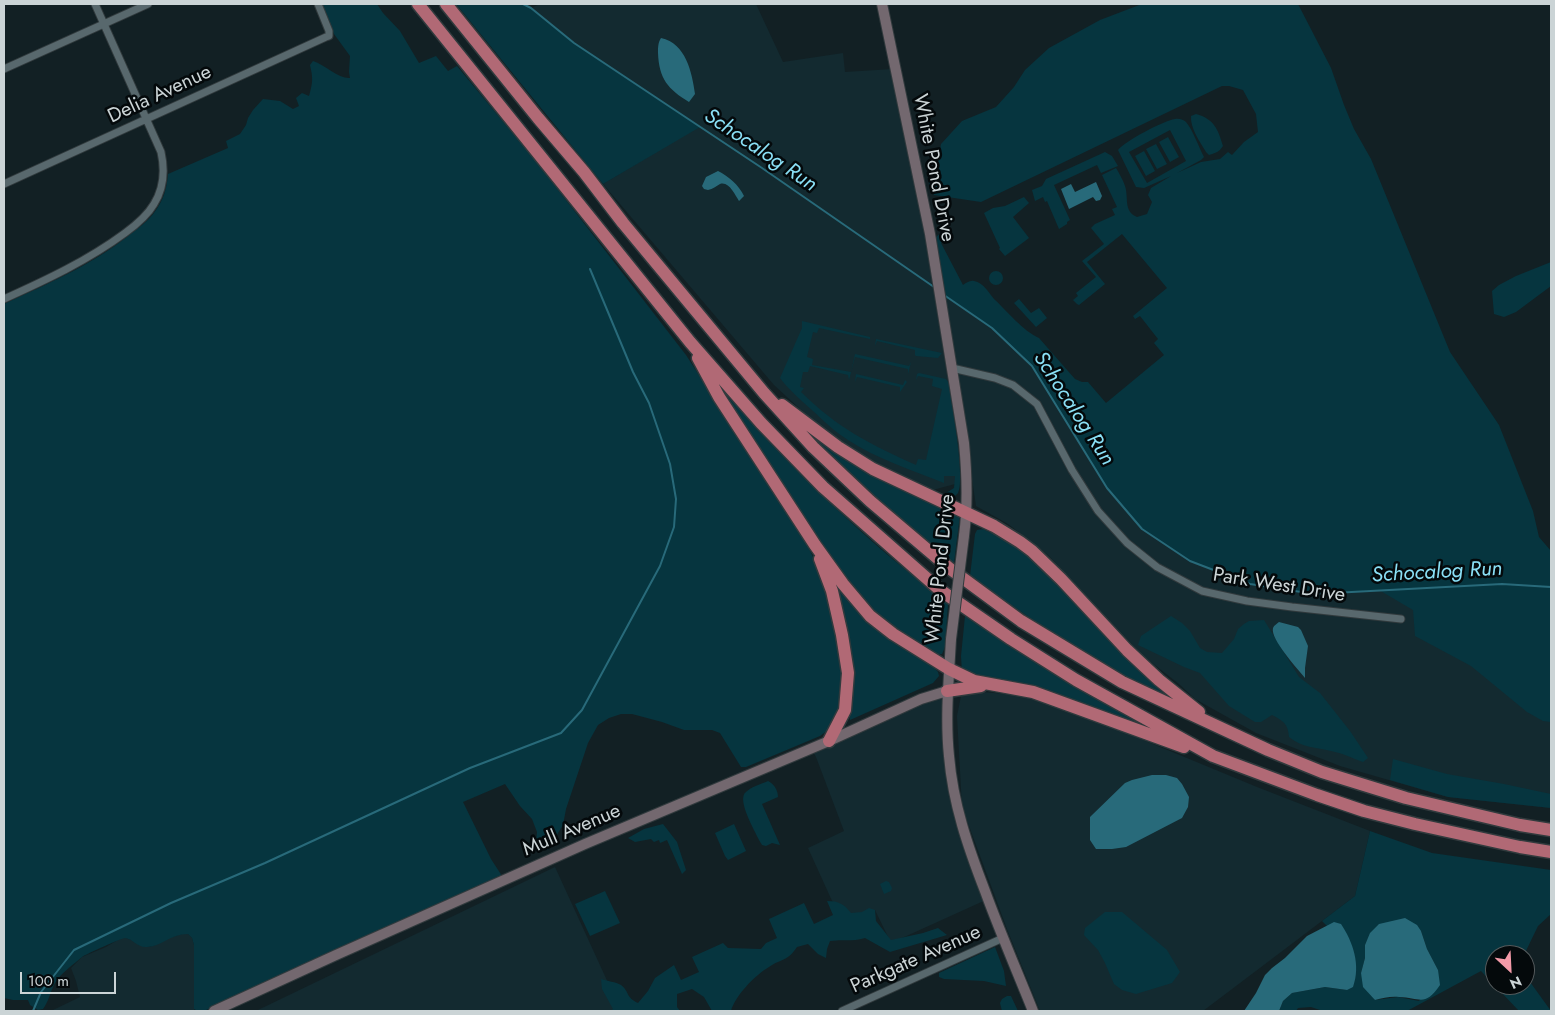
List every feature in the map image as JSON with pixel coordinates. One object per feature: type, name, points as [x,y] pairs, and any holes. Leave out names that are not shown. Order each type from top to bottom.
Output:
[{"type":"highway","points":[[418,4],[690,342],[761,423],[822,487],[940,590],[1076,680],[1213,756]]},
{"type":"highway","points":[[446,4],[584,172],[623,223],[764,393],[855,488],[949,568],[1021,621],[1122,682],[1268,750],[1322,772],[1406,798],[1520,825],[1551,830]]},
{"type":"highway","points":[[690,342],[719,397],[815,545],[843,584],[870,616],[892,634],[949,669],[974,682],[1033,692],[1148,735],[1213,756],[1364,811],[1520,848],[1551,852]]},
{"type":"highway","points":[[764,393],[873,469],[1006,533],[1032,551],[1061,579],[1127,650],[1214,725]]},
{"type":"highway","points":[[815,545],[832,591],[848,673],[846,710],[829,740]]},
{"type":"highway","points":[[947,691],[995,685]]},
{"type":"street","points":[[4,299],[80,263],[120,236],[141,220],[150,210],[156,202],[162,187],[163,164],[161,152],[95,4]]},
{"type":"street","points":[[4,69],[148,4]]},
{"type":"street","name":"Delia Avenue","points":[[4,184],[329,36],[329,31],[318,4]]},
{"type":"street","name":"White Pond Drive","points":[[882,4],[930,234],[964,443],[967,513],[951,639],[947,691],[948,755],[959,818],[977,873],[1033,1011]]},
{"type":"street","name":"Park West Drive","points":[[952,368],[995,378],[1013,385],[1037,404],[1072,470],[1098,511],[1127,543],[1157,567],[1202,591],[1246,601],[1292,608],[1401,619]]},
{"type":"street","name":"Mull Avenue","points":[[214,1011],[584,844],[921,699],[947,691]]},
{"type":"street","name":"Parkgate Avenue","points":[[842,1011],[1003,938]]},
{"type":"shaded area","points":[[319,4],[377,4],[400,31],[419,63],[436,56],[448,71],[457,66],[535,160],[686,355],[803,536],[826,584],[842,656],[843,712],[836,724],[820,736],[746,767],[741,767],[720,733],[712,730],[684,730],[632,714],[621,714],[609,718],[598,725],[588,743],[566,809],[563,825],[551,847],[547,850],[539,848],[536,844],[537,832],[532,819],[520,806],[505,784],[463,802],[491,859],[502,876],[204,1011],[194,1009],[194,945],[192,938],[188,934],[176,936],[147,947],[125,938],[85,955],[60,976],[45,1006],[43,1009],[38,1010],[30,1005],[28,1000],[4,998],[4,304],[52,282],[99,256],[114,247],[147,221],[161,202],[168,174],[228,148],[226,141],[240,134],[253,110],[263,99],[280,101],[293,109],[299,106],[296,98],[302,93],[309,96],[312,80],[310,65],[313,61],[341,76],[350,78],[350,56],[334,34]]},
{"type":"shaded area","points":[[456,4],[523,4],[531,8],[574,43],[700,127],[603,184]]},
{"type":"shaded area","points":[[540,4],[756,4],[783,62],[843,53],[845,72],[893,69],[923,224],[959,451],[955,484],[929,491],[884,467],[841,442],[813,421],[774,385],[603,184],[699,126],[574,43],[531,8]]},
{"type":"shaded area","points":[[1142,4],[1298,4],[1331,68],[1354,129],[1371,159],[1450,352],[1499,425],[1533,511],[1539,537],[1551,551],[1551,722],[1543,721],[1527,712],[1471,666],[1415,636],[1413,610],[1379,590],[1314,594],[1250,584],[1190,561],[1142,529],[1107,488],[1032,366],[992,328],[945,295],[935,238],[942,233],[951,232],[953,234],[952,237],[941,243],[963,285],[973,281],[983,286],[1015,320],[1027,331],[1039,338],[1075,379],[1088,382],[1106,403],[1164,355],[1154,343],[1158,339],[1140,316],[1135,319],[1133,316],[1167,288],[1122,234],[1087,262],[1105,284],[1079,305],[1073,300],[1078,296],[1076,293],[1096,277],[1082,261],[1104,244],[1091,228],[1095,224],[1115,215],[1112,209],[1117,207],[1102,175],[1116,168],[1125,186],[1127,204],[1130,211],[1137,217],[1147,214],[1152,202],[1148,195],[1151,188],[1171,176],[1144,188],[1136,187],[1118,150],[1128,142],[1162,123],[1181,119],[1189,125],[1204,157],[1177,173],[1201,162],[1220,159],[1228,152],[1232,155],[1244,142],[1258,132],[1256,114],[1243,90],[1222,86],[981,202],[934,195],[929,187],[929,178],[939,155],[941,144],[962,121],[996,107],[1014,87],[1025,70],[1049,48],[1100,20]],"holes":[[[1170,130],[1186,161],[1147,183],[1129,152]]]},
{"type":"shaded area","points":[[661,38],[670,41],[682,52],[690,68],[695,94],[689,102],[675,93],[663,77],[660,70],[658,53],[658,45]]},
{"type":"shaded area","points":[[1196,114],[1211,122],[1217,130],[1223,146],[1217,152],[1209,155],[1198,139],[1191,121],[1191,116]]},
{"type":"shaded area","points":[[1168,137],[1179,157],[1170,162],[1159,142]]},
{"type":"shaded area","points":[[1156,144],[1167,164],[1157,169],[1146,149]]},
{"type":"shaded area","points":[[1144,151],[1155,171],[1146,176],[1135,156]]},
{"type":"shaded area","points":[[1105,152],[1112,156],[1118,166],[1101,173],[1097,165],[1054,185],[1070,220],[1059,229],[1047,201],[1045,202],[1043,197],[1035,201],[1032,190],[1042,186],[1046,179]]},
{"type":"shaded area","points":[[718,171],[739,188],[744,196],[739,201],[726,185],[720,184],[708,190],[704,189],[702,186],[706,177]]},
{"type":"shaded area","points":[[1096,182],[1102,196],[1100,200],[1096,201],[1093,197],[1069,209],[1061,189],[1071,184],[1075,192]]},
{"type":"shaded area","points":[[1024,197],[1029,203],[1013,217],[1029,238],[1005,256],[999,249],[984,213]]},
{"type":"shaded area","points":[[1551,262],[1551,286],[1516,312],[1504,317],[1494,314],[1492,291],[1516,276]]},
{"type":"shaded area","points":[[996,271],[1001,273],[1003,278],[1001,283],[996,285],[991,283],[989,278],[991,273]]},
{"type":"shaded area","points":[[945,295],[992,328],[1032,366],[1107,488],[1142,529],[1314,594],[1502,584],[1551,587],[1551,808],[1448,797],[1340,766],[1256,733],[1195,699],[1142,655],[1048,555],[1008,524],[976,506]]},
{"type":"shaded area","points":[[1019,299],[1031,313],[1039,308],[1047,318],[1036,327],[1014,303]]},
{"type":"shaded area","points":[[802,321],[870,337],[870,339],[819,328],[817,333],[813,332],[807,357],[813,359],[812,365],[851,372],[855,354],[909,366],[911,362],[908,374],[908,369],[855,357],[849,380],[848,375],[810,366],[808,372],[803,372],[800,387],[804,388],[801,392],[841,425],[884,450],[916,465],[918,459],[926,460],[942,389],[932,386],[933,379],[918,376],[916,380],[917,374],[946,379],[949,383],[959,457],[960,485],[956,495],[944,497],[946,493],[954,488],[955,476],[944,476],[944,483],[895,464],[859,447],[834,430],[787,387],[780,378],[802,328]]},
{"type":"shaded area","points":[[876,339],[942,353],[938,358],[916,356],[915,350],[877,341],[875,346]]},
{"type":"shaded area","points":[[856,374],[903,385],[905,380],[907,382],[900,392],[900,387],[857,377],[855,382]]},
{"type":"shaded area","points":[[723,390],[770,443],[837,509],[888,555],[948,604],[945,647],[942,654],[936,655],[872,609],[841,573],[724,396]]},
{"type":"shaded area","points":[[801,425],[960,515],[954,563],[875,496]]},
{"type":"shaded area","points":[[983,529],[1006,540],[1043,567],[1187,705],[1138,683],[1094,659],[1031,619],[970,576],[975,534],[977,530]]},
{"type":"shaded area","points":[[838,585],[867,622],[901,647],[930,663],[939,676],[933,683],[850,720],[835,586]]},
{"type":"shaded area","points":[[965,616],[1108,705],[1157,732],[984,681],[962,672],[961,656]]},
{"type":"shaded area","points":[[1171,616],[1190,631],[1200,648],[1207,652],[1222,653],[1234,639],[1238,629],[1244,624],[1249,621],[1264,620],[1299,677],[1320,693],[1350,731],[1368,758],[1363,762],[1339,753],[1309,747],[1294,741],[1289,737],[1284,723],[1272,715],[1261,722],[1255,722],[1229,706],[1200,673],[1138,645],[1141,636]]},
{"type":"shaded area","points":[[1279,622],[1298,627],[1301,630],[1308,646],[1305,678],[1285,654],[1273,633],[1273,628]]},
{"type":"shaded area","points":[[947,691],[954,792],[988,899],[891,943],[875,910],[843,925],[808,848],[844,831],[811,748]]},
{"type":"shaded area","points":[[983,692],[1018,695],[1042,702],[1124,732],[1370,831],[1355,896],[1203,1011],[1040,1011],[1007,929],[962,807],[957,716],[961,696]]},
{"type":"shaded area","points":[[1393,759],[1447,774],[1551,794],[1551,808],[1448,797],[1390,780]]},
{"type":"shaded area","points":[[1152,775],[1166,775],[1177,778],[1182,784],[1189,797],[1188,807],[1182,818],[1126,847],[1096,849],[1090,840],[1090,817],[1125,783]]},
{"type":"shaded area","points":[[768,781],[775,788],[778,797],[762,804],[780,845],[772,843],[766,846],[762,845],[747,815],[743,801],[748,790]]},
{"type":"shaded area","points":[[663,824],[677,842],[686,870],[682,874],[667,840],[660,843],[659,840],[654,842],[651,839],[635,842],[628,838],[644,829]]},
{"type":"shaded area","points":[[734,824],[746,851],[728,860],[715,833]]},
{"type":"shaded area","points":[[1370,831],[1432,853],[1551,870],[1551,914],[1538,926],[1529,945],[1485,945],[1485,975],[1481,971],[1407,1011],[1323,1011],[1311,1007],[1298,1008],[1296,1011],[1279,1011],[1283,1001],[1292,993],[1325,987],[1347,990],[1327,926],[1322,921],[1355,896]],"holes":[[[1421,931],[1427,949],[1438,970],[1419,1001],[1398,997],[1375,1000],[1361,973],[1365,958],[1365,945],[1371,933]]]},
{"type":"shaded area","points":[[555,867],[621,1011],[258,1010]]},
{"type":"shaded area","points":[[886,881],[889,882],[892,888],[891,891],[884,894],[880,884]]},
{"type":"shaded area","points":[[605,891],[620,923],[590,936],[575,904]]},
{"type":"shaded area","points":[[827,901],[841,904],[851,913],[862,912],[869,908],[875,910],[876,921],[891,940],[938,928],[947,935],[890,952],[865,938],[830,941],[826,958],[818,954],[808,944],[797,947],[787,958],[769,967],[752,980],[741,993],[731,1011],[712,1011],[704,997],[692,989],[677,994],[677,1007],[680,1011],[611,1011],[613,1009],[602,989],[601,979],[621,985],[629,997],[638,1003],[648,991],[655,978],[674,965],[681,980],[699,972],[692,957],[723,943],[728,948],[761,949],[766,943],[777,938],[769,919],[804,903],[814,924],[833,915]]},
{"type":"shaded area","points":[[1105,912],[1122,912],[1167,950],[1180,972],[1172,983],[1136,994],[1122,990],[1114,984],[1098,950],[1084,935],[1085,928]]},
{"type":"shaded area","points":[[1405,918],[1417,925],[1421,931],[1427,949],[1438,970],[1440,985],[1435,992],[1422,1000],[1393,997],[1375,1000],[1363,987],[1361,973],[1365,958],[1365,945],[1370,933],[1379,924]]},
{"type":"shaded area","points":[[1334,922],[1341,924],[1352,946],[1356,962],[1353,987],[1347,990],[1325,987],[1292,993],[1283,1001],[1279,1011],[1244,1011],[1265,975],[1272,968],[1307,936]]},
{"type":"shaded area","points":[[182,934],[188,934],[192,938],[194,945],[194,1011],[51,1011],[80,997],[71,968],[82,957],[106,947],[121,938],[150,947]]},
{"type":"shaded area","points":[[995,947],[1004,971],[1006,986],[984,981],[944,979],[939,977],[939,973]]},
{"type":"shaded area","points":[[1535,989],[1551,1011],[1519,1011],[1504,995],[1535,995]]},
{"type":"shaded area","points":[[1007,996],[1011,996],[1018,1011],[1002,1011],[1000,1003]]},
{"type":"waterway","name":"Schocalog Run","points":[[523,4],[531,8],[574,43],[762,168],[934,287]]},
{"type":"waterway","points":[[33,1011],[41,992],[74,950],[171,903],[265,863],[470,768],[561,733],[582,710],[660,566],[674,527],[676,499],[670,464],[649,403],[633,372],[590,269]]},
{"type":"waterway","name":"Schocalog Run","points":[[944,295],[992,328],[1032,366],[1107,488],[1142,529],[1190,561],[1250,584],[1314,594],[1502,584],[1551,587]]}]
